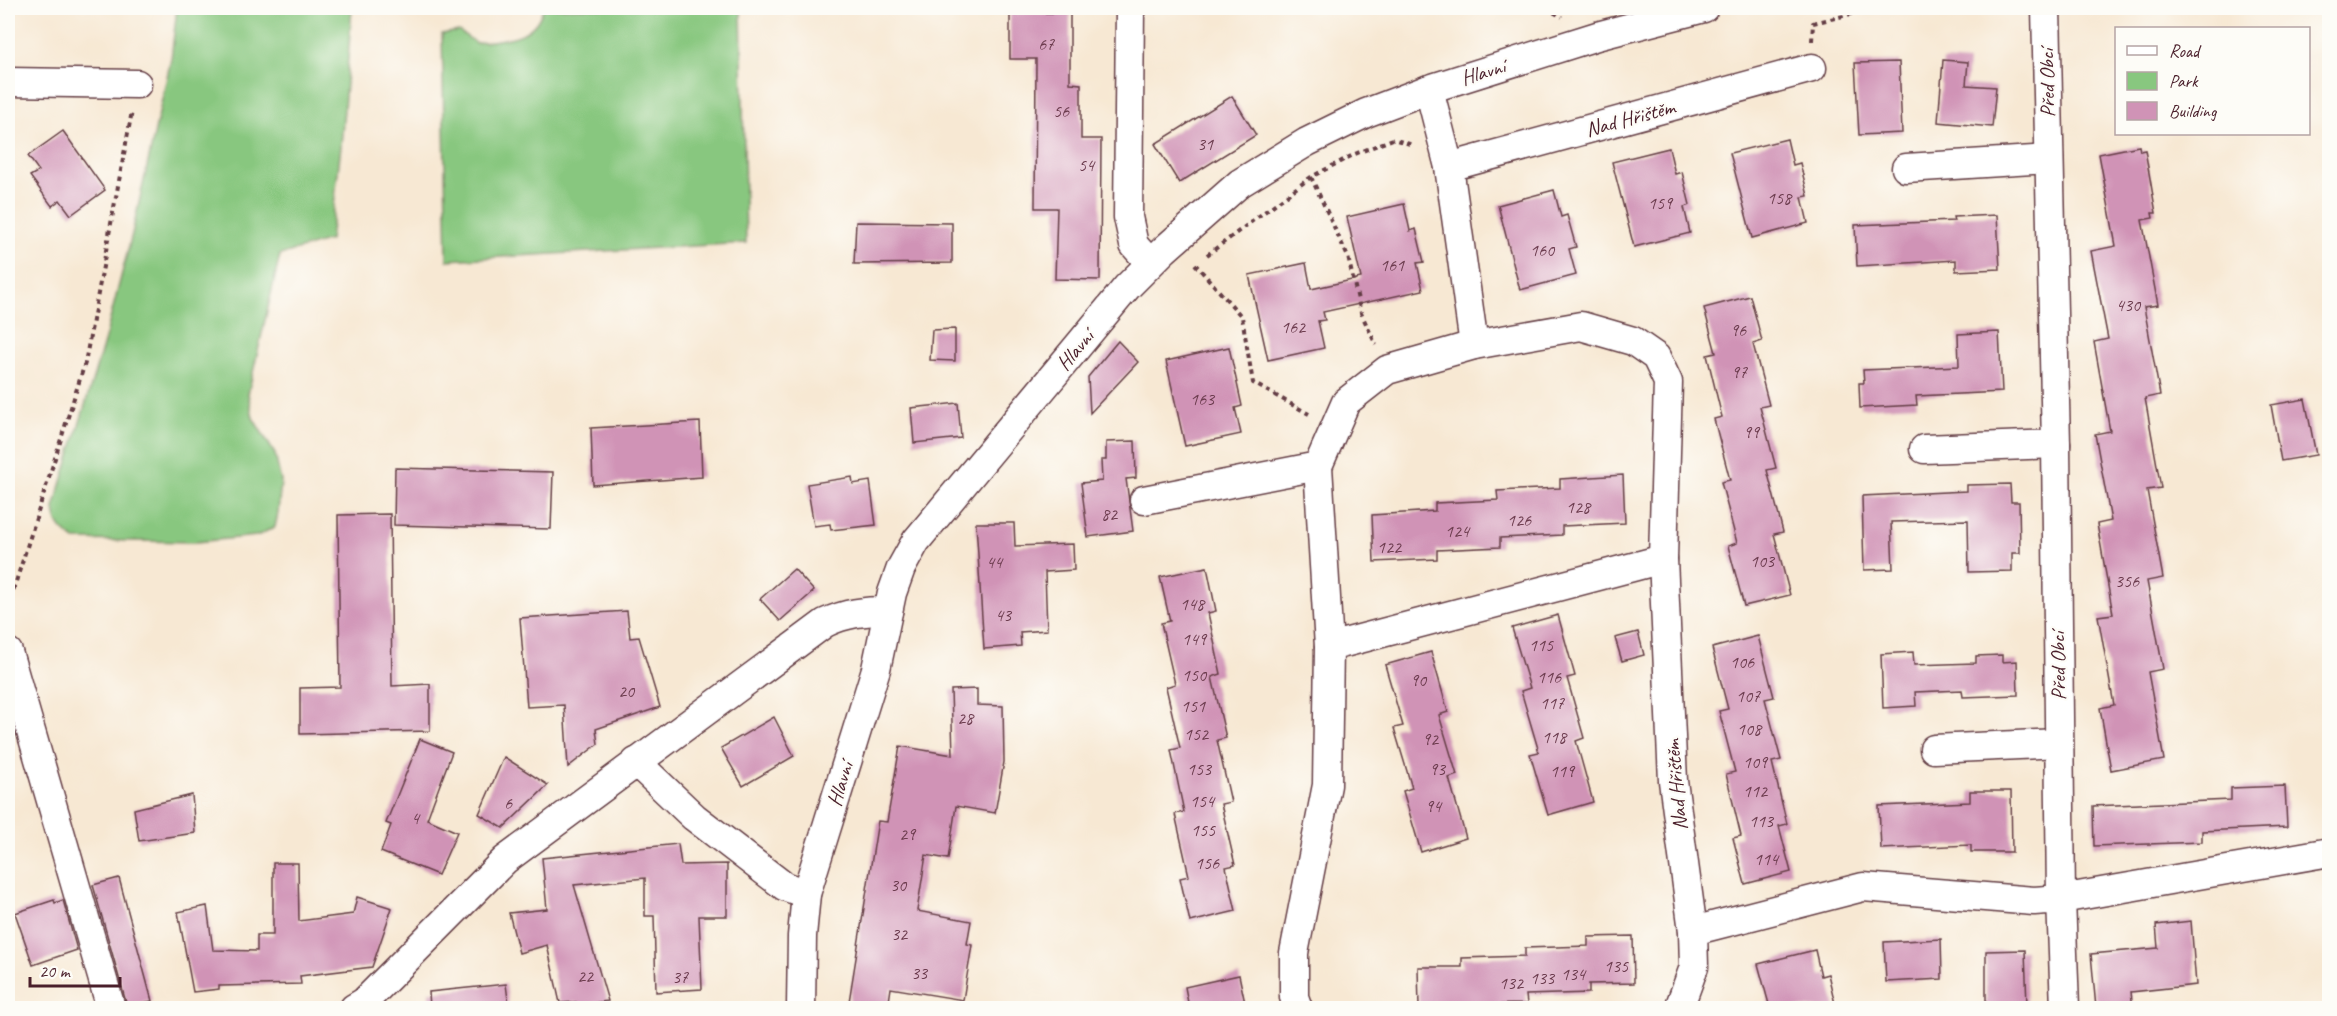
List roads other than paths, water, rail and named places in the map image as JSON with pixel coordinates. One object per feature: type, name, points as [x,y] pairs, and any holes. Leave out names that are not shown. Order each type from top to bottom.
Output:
[{"type":"street","points":[[1130,8],[1128,217],[1134,245],[1150,263]]},
{"type":"street","name":"Hlavní","points":[[801,1008],[802,936],[806,894],[876,669],[888,611],[901,568],[916,541],[1120,296],[1150,263],[1232,191],[1306,142],[1366,113],[1429,89],[1597,36],[1704,8]]},
{"type":"street","name":"Před Obcí","points":[[2046,8],[2056,444],[2061,899],[2065,1008]]},
{"type":"street","name":"Nad Hřištěm","points":[[1449,168],[1812,68]]},
{"type":"street","points":[[8,82],[138,84]]},
{"type":"street","points":[[1429,89],[1449,168],[1474,345]]},
{"type":"street","points":[[1905,168],[2049,159]]},
{"type":"street","name":"Nad Hřištěm","points":[[1298,1008],[1294,997],[1294,953],[1327,785],[1329,647],[1318,466],[1346,402],[1387,370],[1474,345],[1581,326],[1633,341],[1656,357],[1668,382],[1663,559],[1673,781],[1693,931],[1694,967],[1679,1008]]},
{"type":"street","points":[[1923,449],[2056,444]]},
{"type":"street","points":[[1144,500],[1318,466]]},
{"type":"street","points":[[1329,647],[1663,559]]},
{"type":"street","points":[[354,1008],[364,1002],[505,860],[636,762],[825,623],[842,615],[860,611],[888,611]]},
{"type":"street","points":[[8,652],[111,1008]]},
{"type":"street","points":[[1934,749],[2059,743]]},
{"type":"street","points":[[636,762],[694,817],[784,886],[806,894]]},
{"type":"street","points":[[1693,931],[1863,887],[2034,901],[2061,899],[2330,852]]}]
